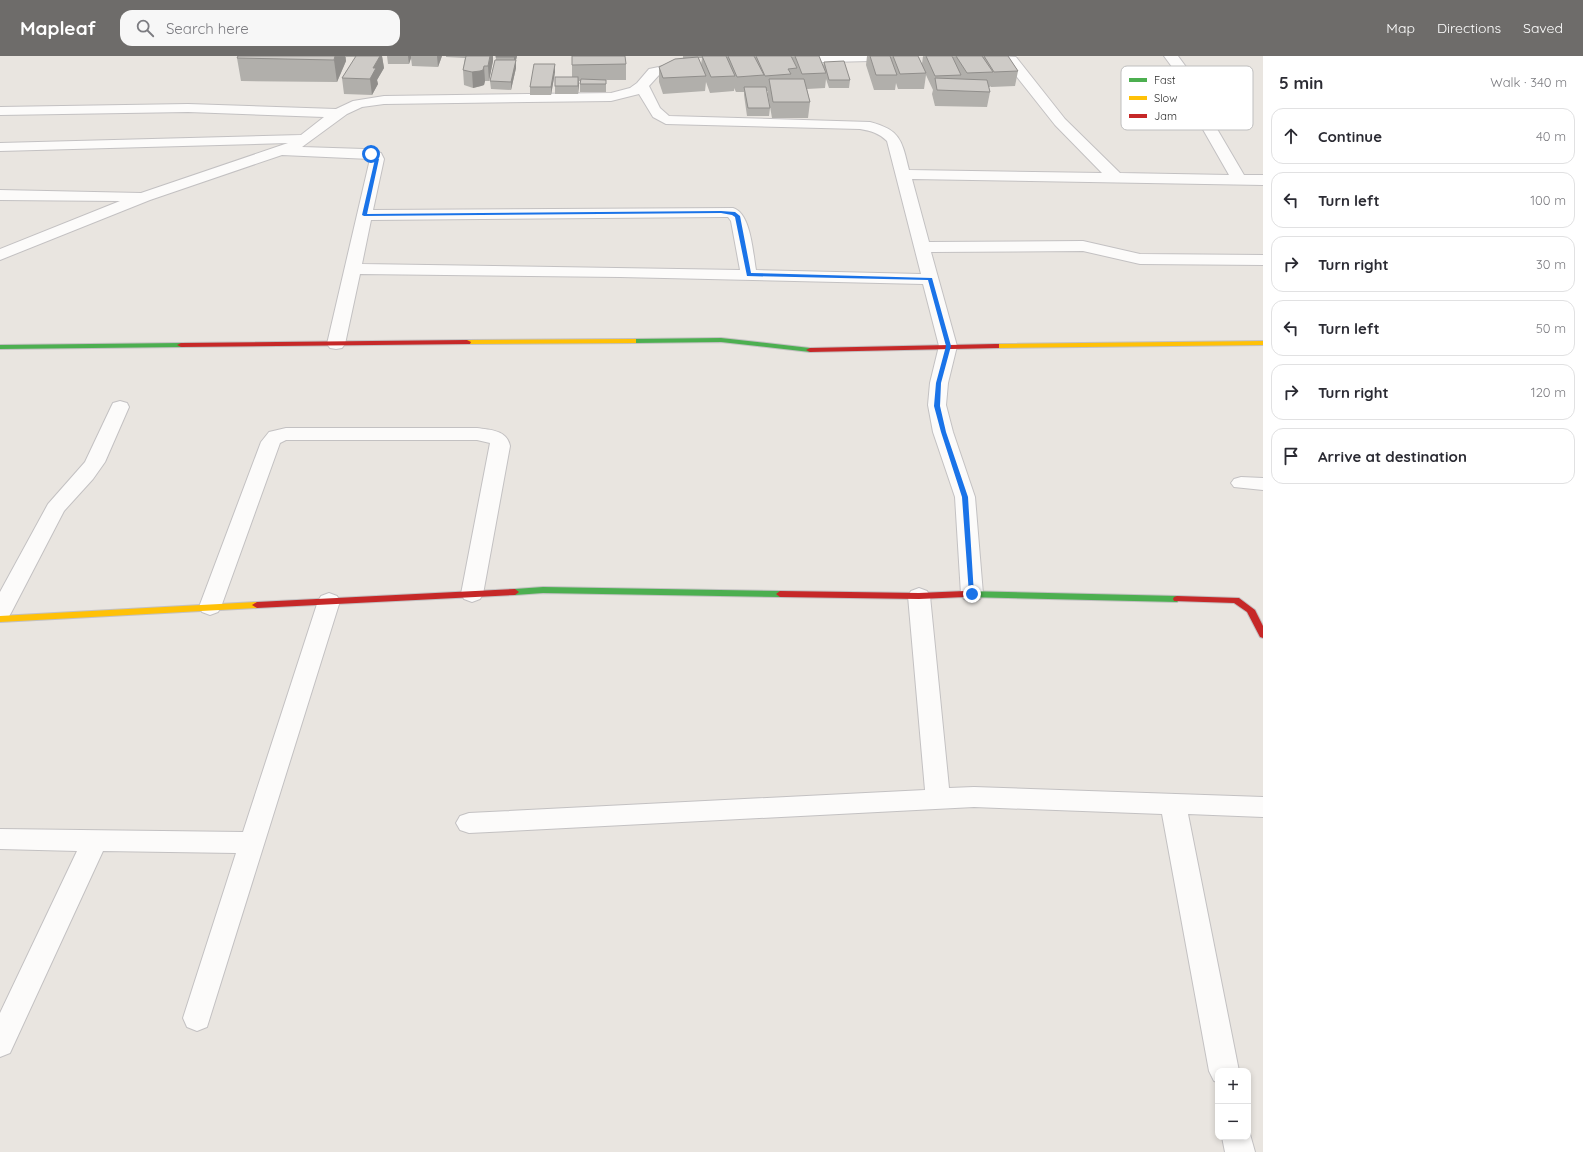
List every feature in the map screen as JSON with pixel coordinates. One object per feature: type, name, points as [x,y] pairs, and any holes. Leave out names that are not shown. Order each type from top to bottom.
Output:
[{"type":"street","points":[[654,56],[654,72]]},
{"type":"street","points":[[777,60],[909,56]]},
{"type":"street","points":[[1002,56],[1011,60],[1060,122],[1114,176]]},
{"type":"street","points":[[1171,56],[1178,66]]},
{"type":"street","points":[[0,255],[145,197],[281,150],[308,138],[339,113],[351,106],[384,100],[611,97],[624,95],[642,86],[654,72],[677,66],[699,64]]},
{"type":"street","points":[[642,86],[656,113],[660,118],[666,120],[874,127],[885,131],[894,140],[948,346],[938,383],[937,406],[965,497],[972,594]]},
{"type":"street","points":[[0,111],[188,108],[339,113]]},
{"type":"street","points":[[1211,130],[1239,179]]},
{"type":"street","points":[[0,147],[308,138]]},
{"type":"street","points":[[281,150],[364,153],[376,156],[377,159],[336,344]]},
{"type":"street","points":[[902,174],[1114,176],[1263,180]]},
{"type":"street","points":[[0,194],[145,197]]},
{"type":"street","points":[[364,215],[733,213],[739,221],[749,275]]},
{"type":"street","points":[[922,247],[1083,246],[1140,259],[1263,260]]},
{"type":"street","points":[[352,269],[930,279]]},
{"type":"street","points":[[0,346],[722,340],[800,350],[948,346],[1263,343]]},
{"type":"street","points":[[0,613],[55,509],[65,495],[89,470],[97,457],[120,407]]},
{"type":"street","points":[[210,607],[271,442],[276,436],[286,434],[477,434],[492,436],[499,440],[500,446],[472,594]]},
{"type":"street","points":[[1241,483],[1263,484]]},
{"type":"street","points":[[0,619],[543,590],[919,596],[972,594],[1236,600],[1245,603],[1252,612],[1263,635]]},
{"type":"street","points":[[919,596],[938,799]]},
{"type":"street","points":[[197,1018],[329,601]]},
{"type":"street","points":[[469,823],[974,797],[1263,807]]},
{"type":"street","points":[[1174,804],[1223,1068]]},
{"type":"street","points":[[0,839],[252,844]]},
{"type":"street","points":[[0,1044],[95,840]]},
{"type":"street","points":[[1238,1140],[1240,1152]]},
{"type":"building","points":[[238,56],[335,56],[334,60],[237,58]]},
{"type":"building","points":[[356,56],[380,56],[373,68],[376,68],[370,79],[342,78]]},
{"type":"building","points":[[466,56],[490,56],[488,66],[484,66],[483,70],[480,71],[472,72],[463,70]]},
{"type":"building","points":[[514,56],[514,57],[496,57]]},
{"type":"building","points":[[572,56],[625,56],[626,64],[572,65]]},
{"type":"building","points":[[702,56],[726,56],[735,76],[711,77]]},
{"type":"building","points":[[728,56],[754,56],[764,75],[737,77]]},
{"type":"building","points":[[756,56],[791,56],[797,68],[788,69],[791,74],[765,76]]},
{"type":"building","points":[[795,56],[819,56],[826,73],[802,74]]},
{"type":"building","points":[[870,56],[890,56],[897,75],[876,75]]},
{"type":"building","points":[[893,56],[918,56],[926,73],[900,74]]},
{"type":"building","points":[[926,56],[952,56],[961,75],[935,76]]},
{"type":"building","points":[[956,56],[982,56],[993,72],[967,73]]},
{"type":"building","points":[[984,56],[1008,56],[1018,71],[994,72]]},
{"type":"building","points":[[698,57],[706,76],[663,78],[659,67],[675,59]]},
{"type":"building","points":[[495,60],[516,60],[511,82],[490,81]]},
{"type":"building","points":[[844,61],[850,80],[829,80],[824,62]]},
{"type":"building","points":[[534,64],[555,64],[551,87],[530,87]]},
{"type":"building","points":[[555,77],[578,77],[578,86],[555,86]]},
{"type":"building","points":[[935,78],[987,80],[990,92],[937,90]]},
{"type":"building","points":[[581,79],[606,80],[606,84],[580,84]]},
{"type":"building","points":[[769,79],[804,79],[810,102],[773,102]]},
{"type":"building","points":[[744,87],[766,87],[770,108],[748,108]]},
{"type":"traffic: fast","points":[[633,341],[721,340],[810,350]]},
{"type":"traffic: fast","points":[[0,347],[181,345]]},
{"type":"traffic: fast","points":[[515,592],[543,590],[780,594]]},
{"type":"traffic: fast","points":[[965,594],[1177,599]]},
{"type":"traffic: slow","points":[[467,342],[633,341]]},
{"type":"traffic: slow","points":[[996,346],[1263,343]]},
{"type":"traffic: slow","points":[[0,619],[257,605]]},
{"type":"traffic: jam","points":[[181,345],[467,342]]},
{"type":"traffic: jam","points":[[810,350],[996,346]]},
{"type":"traffic: jam","points":[[257,605],[515,592]]},
{"type":"traffic: jam","points":[[780,594],[919,596],[965,594]]},
{"type":"traffic: jam","points":[[1177,599],[1236,600],[1250,610],[1263,635]]},
{"type":"route","points":[[371,154],[376,156],[377,159],[364,215],[733,213],[737,216],[739,221],[749,275],[930,279],[948,346],[938,383],[937,406],[965,497],[972,594]]}]
